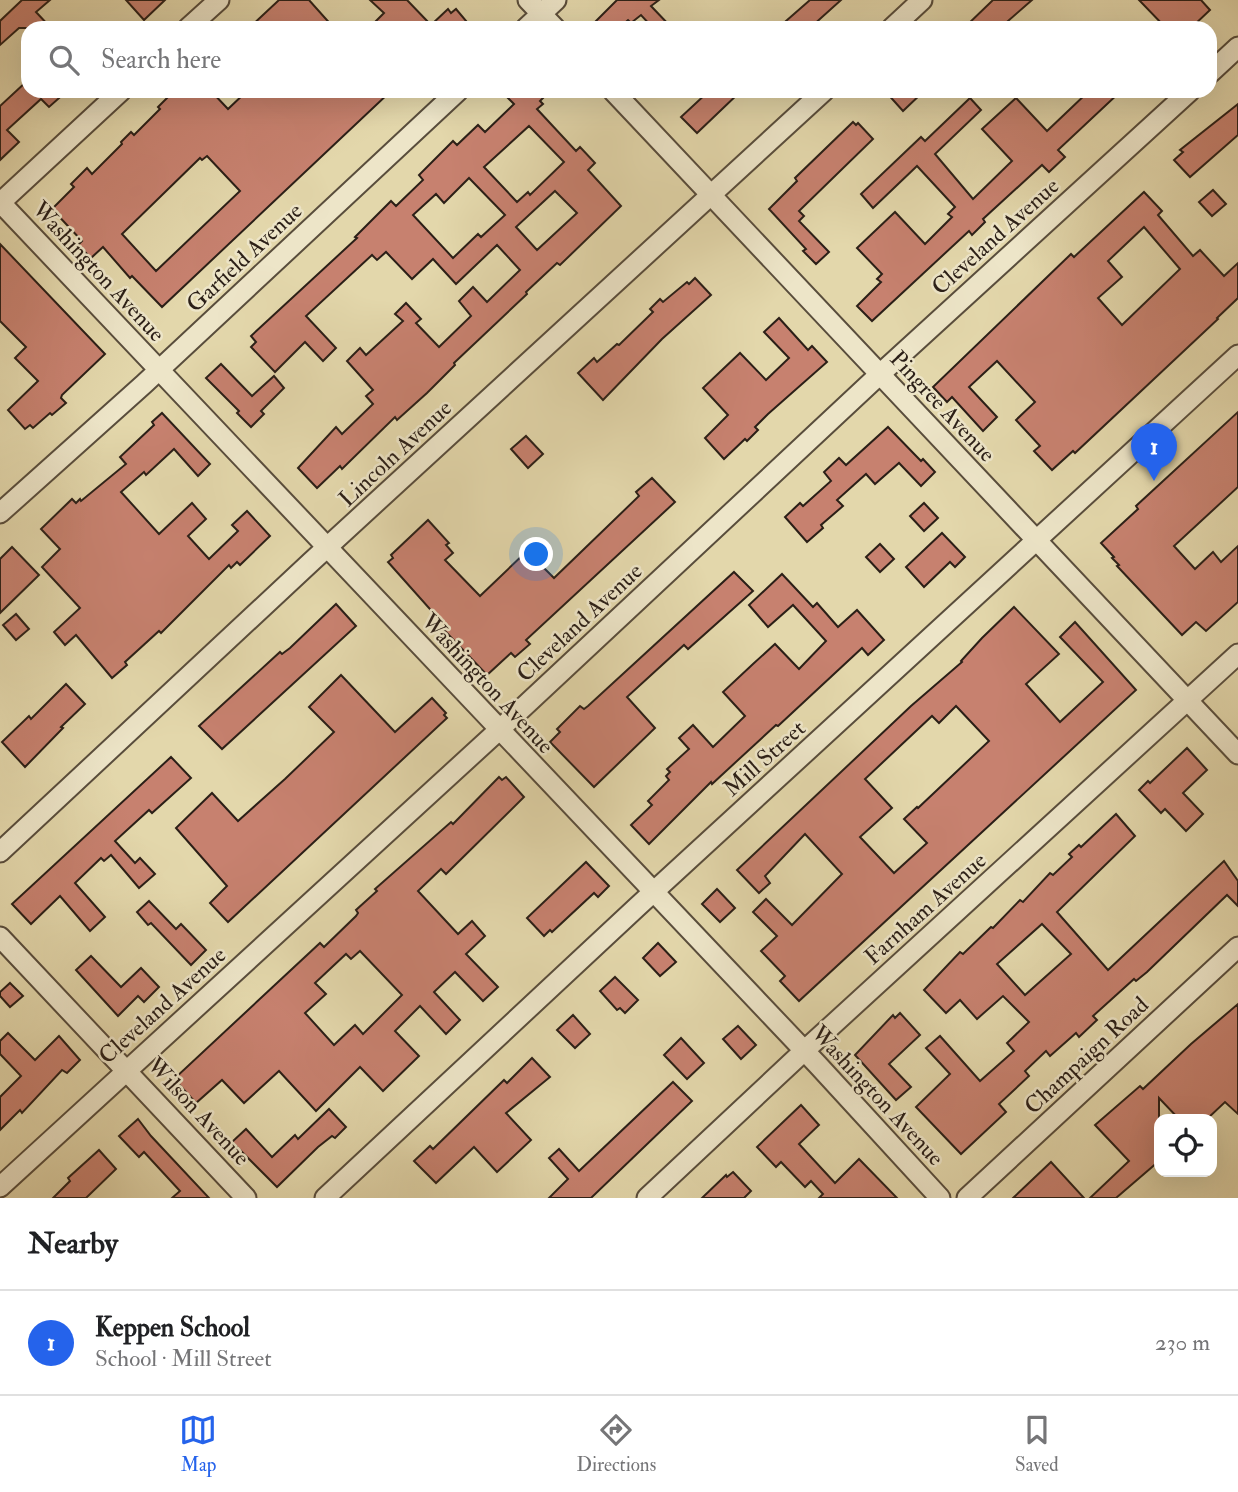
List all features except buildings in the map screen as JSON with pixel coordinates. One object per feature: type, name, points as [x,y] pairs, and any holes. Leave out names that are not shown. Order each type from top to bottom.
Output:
[{"type":"street","points":[[196,21],[219,0]]},
{"type":"street","points":[[541,14],[556,0]]},
{"type":"street","points":[[900,21],[922,0]]},
{"type":"street","points":[[1217,66],[1238,47]]},
{"type":"street","points":[[0,203],[113,98]]},
{"type":"street","name":"Garfield Avenue","points":[[0,513],[159,370],[450,98]]},
{"type":"street","name":"Pingree Avenue","points":[[619,98],[1238,754]]},
{"type":"street","name":"Lincoln Avenue","points":[[0,852],[816,98]]},
{"type":"street","name":"Cleveland Avenue","points":[[0,1187],[1182,98]]},
{"type":"street","name":"Washington Avenue","points":[[0,203],[940,1198]]},
{"type":"street","name":"Mill Street","points":[[325,1198],[653,892],[1238,355]]},
{"type":"street","name":"Farnham Avenue","points":[[647,1198],[1238,654]]},
{"type":"street","name":"Wilson Avenue","points":[[0,937],[246,1198]]},
{"type":"street","name":"Champaign Road","points":[[967,1198],[1238,947]]},
{"type":"place","name":"Keppen School","points":[[1154,481]]}]
